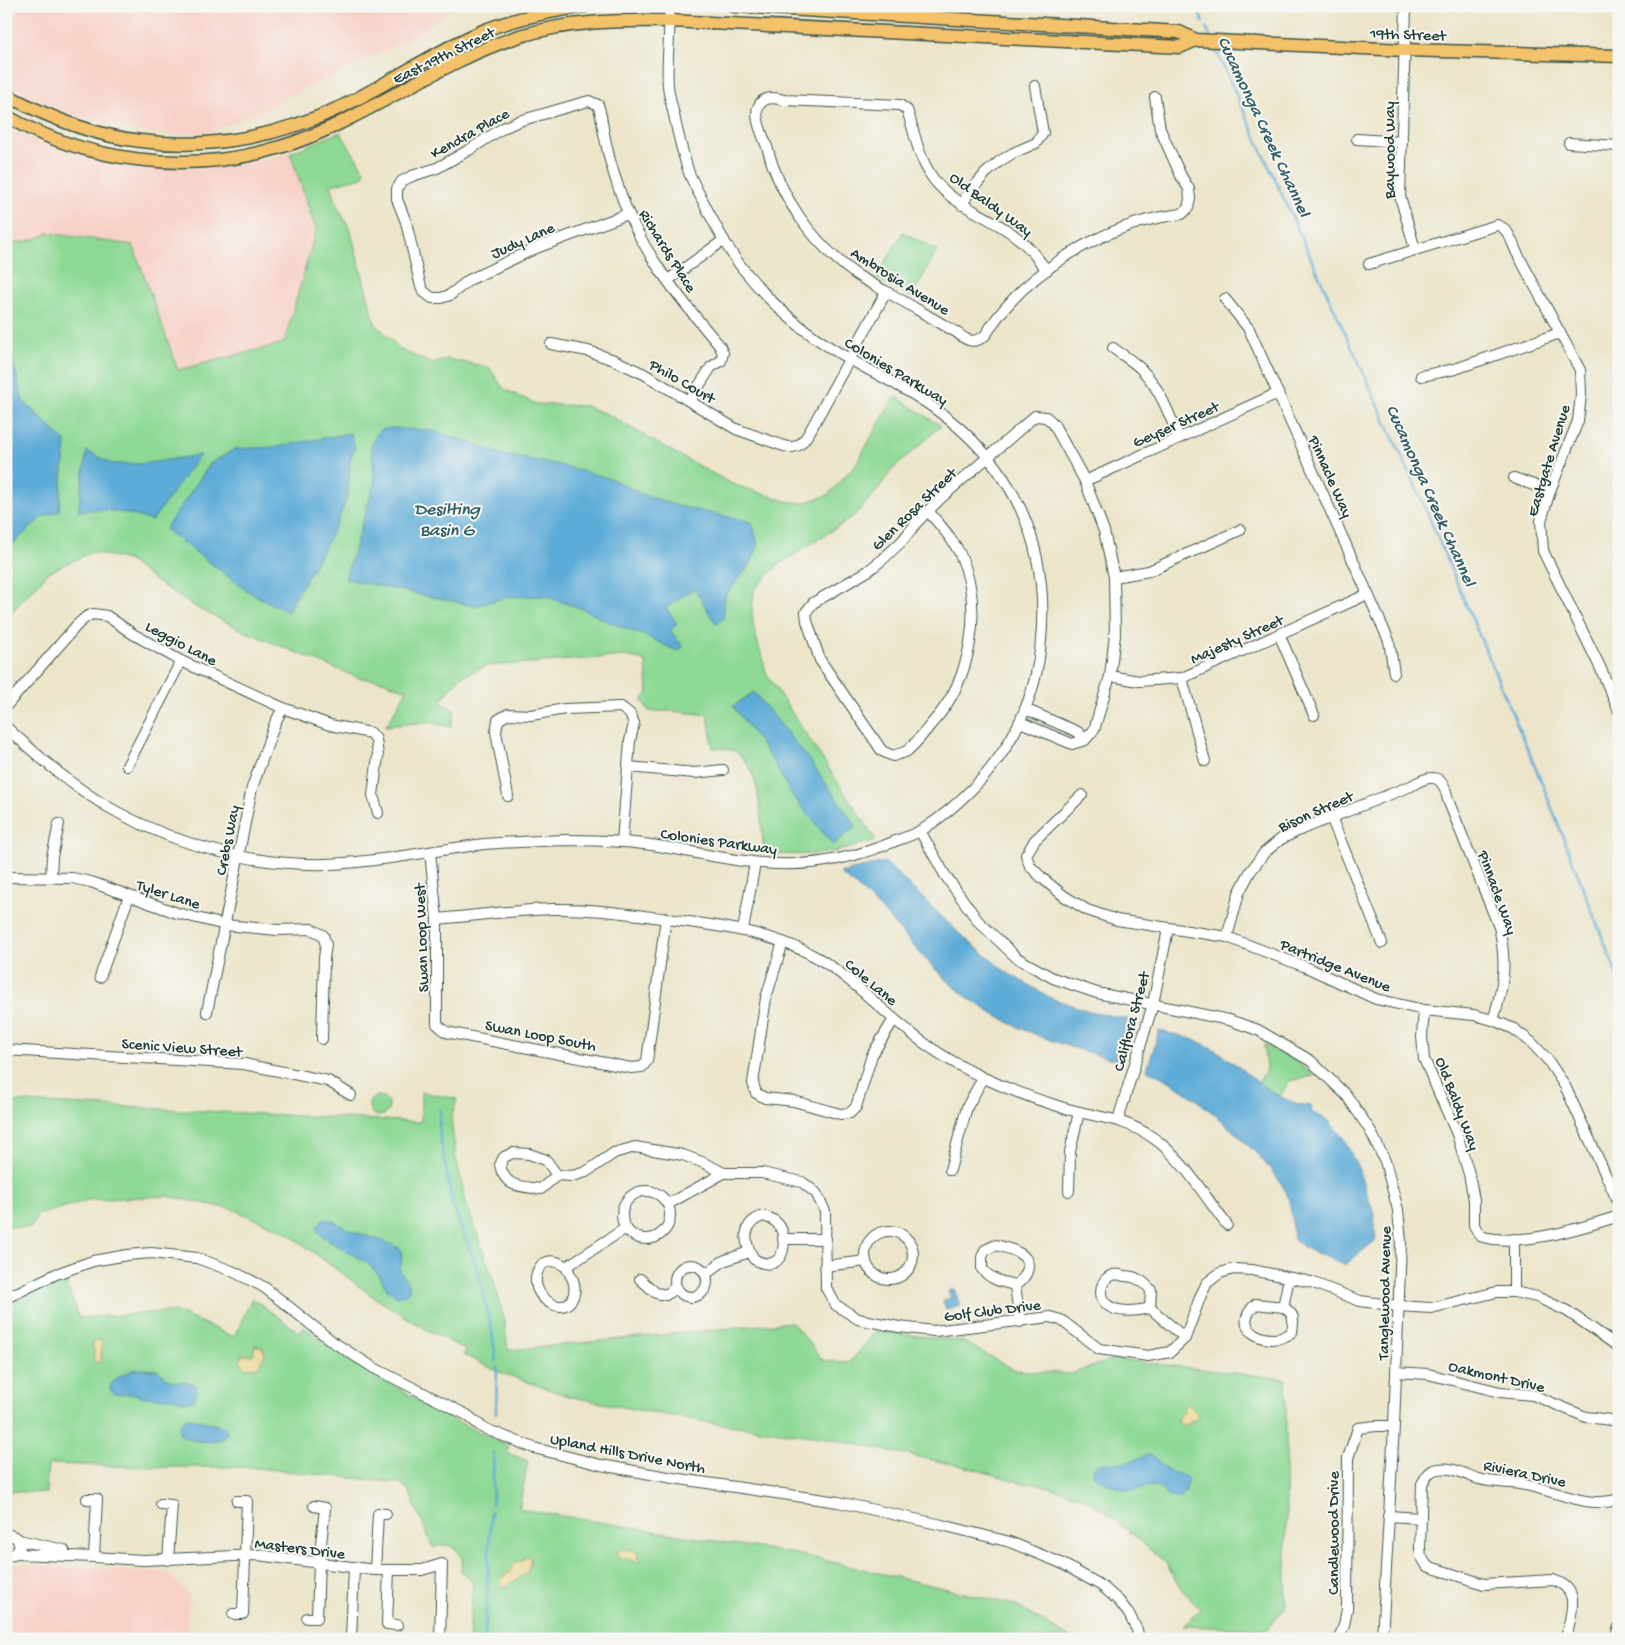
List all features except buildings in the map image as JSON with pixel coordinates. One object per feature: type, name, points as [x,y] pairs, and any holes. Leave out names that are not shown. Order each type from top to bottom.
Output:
[{"type":"main road","name":"East 19th Street","points":[[6,95],[25,105],[80,127],[111,136],[141,141],[205,143],[248,137],[304,123],[343,106],[483,31],[521,18],[585,6]]},
{"type":"main road","points":[[734,6],[1179,32],[1196,40]]},
{"type":"main road","name":"East 19th Street","points":[[6,116],[69,144],[106,153],[174,162],[218,160],[275,149],[312,136],[483,50],[521,36],[566,26],[603,21],[670,21],[1180,47],[1196,40]]},
{"type":"main road","name":"19th Street","points":[[1196,40],[1404,50],[1619,56]]},
{"type":"street","name":"Colonies Parkway","points":[[6,727],[77,786],[114,811],[199,846],[238,856],[289,863],[353,863],[488,844],[566,840],[622,842],[658,846],[755,863],[809,864],[841,860],[875,850],[920,831],[957,804],[981,781],[1008,747],[1025,709],[1038,666],[1042,639],[1040,572],[1035,545],[1024,514],[1009,484],[989,457],[967,434],[933,407],[837,352],[795,322],[766,296],[745,272],[724,240],[691,178],[679,137],[668,86],[669,6]]},
{"type":"street","name":"Baywood Way","points":[[1406,6],[1400,196],[1415,249]]},
{"type":"street","points":[[962,205],[975,185],[993,167],[1019,150],[1036,143],[1043,133],[1035,86]]},
{"type":"street","points":[[1047,270],[1070,254],[1118,230],[1159,217],[1182,214],[1188,208],[1190,199],[1189,189],[1160,129],[1155,97]]},
{"type":"street","name":"Old Baldy Way","points":[[760,103],[766,98],[776,98],[784,100],[900,105],[907,110],[920,155],[931,176],[962,205],[1020,239],[1047,270]]},
{"type":"street","name":"Kendra Place","points":[[432,298],[423,291],[420,283],[406,222],[397,199],[397,189],[402,181],[436,168],[503,128],[540,114],[589,102]]},
{"type":"street","name":"Richards Place","points":[[589,102],[598,105],[602,114],[602,127],[608,155],[628,214],[678,296],[723,353],[721,361],[712,367],[690,400]]},
{"type":"street","name":"Ambrosia Avenue","points":[[760,103],[756,112],[770,162],[781,187],[813,235],[855,273],[956,332],[966,340],[975,342],[984,337],[1003,310],[1047,270]]},
{"type":"street","points":[[1357,139],[1402,142]]},
{"type":"street","points":[[1569,143],[1619,146]]},
{"type":"street","name":"Judy Lane","points":[[432,298],[450,295],[469,280],[536,248],[628,214]]},
{"type":"street","name":"Eastgate Avenue","points":[[1415,249],[1497,225],[1503,227],[1580,370],[1581,395],[1578,421],[1550,491],[1541,521],[1544,551],[1619,711]]},
{"type":"street","points":[[668,280],[724,240]]},
{"type":"street","points":[[1369,264],[1415,249]]},
{"type":"street","points":[[850,359],[886,292]]},
{"type":"street","name":"Pinnacle Way","points":[[1225,299],[1249,329],[1278,393],[1389,641],[1394,673]]},
{"type":"street","points":[[1421,376],[1455,368],[1560,333]]},
{"type":"street","name":"Philo Court","points":[[551,344],[614,360],[644,374],[690,400],[736,429],[790,448],[798,447],[804,441],[850,359]]},
{"type":"street","points":[[1113,348],[1140,368],[1148,377],[1166,406],[1178,438]]},
{"type":"street","name":"Geyser Street","points":[[1085,481],[1278,393]]},
{"type":"street","name":"Glen Rosa Street","points":[[928,511],[948,534],[960,553],[969,580],[972,608],[970,640],[963,671],[949,701],[906,751],[893,756],[882,751],[820,660],[806,612],[813,603],[868,571],[883,559],[903,540],[928,511],[1035,416],[1046,417],[1053,423],[1085,481]]},
{"type":"street","points":[[1514,478],[1550,491]]},
{"type":"street","points":[[1020,722],[1072,744],[1085,740],[1094,730],[1110,676],[1115,636],[1114,577],[1104,531],[1085,481]]},
{"type":"street","points":[[1114,577],[1149,571],[1240,530]]},
{"type":"street","name":"Majesty Street","points":[[1110,676],[1139,681],[1182,678],[1368,594]]},
{"type":"street","name":"Leggio Lane","points":[[6,706],[86,617],[93,614],[107,616],[133,634],[181,661],[282,708],[330,725],[370,733],[376,739],[378,756],[373,795],[378,813]]},
{"type":"street","points":[[1279,634],[1314,714]]},
{"type":"street","points":[[127,766],[181,661]]},
{"type":"street","points":[[1182,678],[1205,761]]},
{"type":"street","points":[[508,796],[496,732],[498,720],[508,714],[531,715],[565,709],[621,707],[630,714],[634,723],[628,767],[622,842]]},
{"type":"street","name":"Crebs Way","points":[[207,1012],[252,788],[282,708]]},
{"type":"street","points":[[1025,709],[1078,732],[1085,740]]},
{"type":"street","points":[[628,767],[695,773],[723,770]]},
{"type":"street","name":"Bison Street","points":[[1227,937],[1238,893],[1264,853],[1281,839],[1411,786],[1422,779],[1432,777],[1438,779]]},
{"type":"street","name":"Pinnacle Way","points":[[1438,779],[1445,786],[1448,800],[1499,926],[1503,942],[1505,958],[1504,976],[1493,1020]]},
{"type":"street","name":"Partridge Avenue","points":[[1082,795],[1035,840],[1026,855],[1030,866],[1064,896],[1087,910],[1116,920],[1227,937],[1306,967],[1376,1000],[1424,1010],[1474,1015],[1493,1020],[1514,1029],[1531,1042],[1547,1059],[1565,1086],[1619,1204]]},
{"type":"street","points":[[1331,817],[1382,944]]},
{"type":"street","points":[[51,877],[52,857],[59,824]]},
{"type":"street","name":"Tanglewood Avenue","points":[[920,831],[945,875],[978,921],[1018,958],[1053,978],[1097,993],[1229,1020],[1258,1030],[1311,1061],[1347,1096],[1370,1130],[1385,1162],[1398,1210],[1401,1242],[1394,1426],[1382,1639]]},
{"type":"street","name":"Swan Loop West","points":[[430,852],[437,919],[437,1024]]},
{"type":"street","points":[[743,930],[755,863]]},
{"type":"street","name":"Tyler Lane","points":[[6,877],[72,878],[91,882],[177,913],[225,925],[278,930],[311,930],[323,935],[326,945],[322,1039]]},
{"type":"street","points":[[100,977],[129,896]]},
{"type":"street","name":"Cole Lane","points":[[437,919],[556,909],[590,910],[666,918],[743,930],[783,942],[818,958],[854,984],[894,1020],[922,1041],[983,1078],[1028,1096],[1079,1112],[1118,1120],[1136,1127],[1154,1138],[1174,1157],[1227,1225]]},
{"type":"street","name":"Swan Loop South","points":[[437,1024],[446,1032],[631,1068],[642,1067],[647,1060],[666,918]]},
{"type":"street","name":"Califlora Street","points":[[1118,1120],[1153,1004],[1168,929]]},
{"type":"street","points":[[783,942],[766,998],[753,1084],[756,1093],[765,1098],[794,1101],[840,1114],[850,1113],[856,1107],[872,1055],[894,1020]]},
{"type":"street","name":"Old Baldy Way","points":[[1424,1010],[1422,1037],[1424,1059],[1457,1134],[1469,1174],[1474,1200],[1474,1225],[1480,1236],[1492,1240],[1514,1239]]},
{"type":"street","name":"Scenic View Street","points":[[6,1050],[244,1064],[328,1081],[351,1095]]},
{"type":"street","points":[[950,1170],[967,1107],[983,1078]]},
{"type":"street","points":[[1069,1191],[1070,1152],[1079,1112]]},
{"type":"street","points":[[557,1175],[546,1160],[529,1154],[513,1153],[504,1157],[500,1165],[502,1174],[508,1182],[540,1189],[557,1175],[572,1176],[586,1172],[614,1153],[635,1147],[683,1155],[724,1173]]},
{"type":"street","points":[[668,1204],[724,1173]]},
{"type":"street","name":"Golf Club Drive","points":[[724,1173],[762,1173],[802,1182],[816,1193],[825,1211],[826,1288],[836,1305],[858,1319],[899,1327],[934,1331],[1050,1317],[1061,1320],[1099,1349],[1148,1356],[1170,1352],[1185,1338]]},
{"type":"street","points":[[649,1190],[663,1197],[668,1204],[670,1220],[662,1233],[655,1237],[639,1238],[626,1228],[623,1221],[624,1206],[634,1194],[649,1190]]},
{"type":"street","points":[[763,1216],[777,1223],[783,1239],[782,1252],[776,1262],[769,1264],[758,1262],[749,1252],[747,1232],[749,1225],[755,1219],[763,1216]]},
{"type":"street","points":[[1514,1292],[1514,1239],[1568,1232],[1619,1216]]},
{"type":"street","points":[[566,1267],[626,1228]]},
{"type":"street","points":[[884,1232],[899,1234],[906,1238],[913,1251],[910,1267],[898,1278],[882,1278],[869,1268],[866,1261],[867,1246],[871,1240],[884,1232]]},
{"type":"street","points":[[783,1239],[826,1239]]},
{"type":"street","points":[[996,1245],[1021,1254],[1027,1261],[1028,1270],[1024,1279],[1015,1286],[989,1277],[982,1269],[982,1257],[985,1250],[996,1245]]},
{"type":"street","points":[[706,1274],[723,1261],[749,1252]]},
{"type":"street","name":"Upland Hills Drive North","points":[[6,1298],[56,1274],[94,1261],[151,1253],[197,1258],[232,1270],[264,1287],[333,1342],[374,1368],[467,1415],[483,1428],[534,1448],[601,1465],[673,1478],[838,1502],[942,1524],[1010,1542],[1061,1563],[1102,1586],[1119,1601],[1129,1614],[1139,1639]]},
{"type":"street","points":[[825,1266],[866,1261]]},
{"type":"street","points":[[544,1263],[560,1263],[566,1267],[572,1278],[574,1293],[568,1305],[560,1307],[553,1305],[538,1292],[535,1276],[537,1269],[544,1263]]},
{"type":"street","points":[[687,1266],[698,1267],[706,1274],[707,1284],[698,1296],[688,1296],[679,1292],[676,1287],[676,1276],[682,1268],[687,1266]]},
{"type":"street","points":[[1150,1308],[1185,1338],[1208,1283],[1220,1273],[1234,1269],[1252,1270],[1329,1288],[1360,1300],[1398,1306],[1431,1308],[1497,1292],[1514,1292],[1538,1296],[1567,1311],[1619,1347]]},
{"type":"street","points":[[1112,1275],[1128,1276],[1142,1280],[1151,1290],[1152,1301],[1150,1308],[1135,1312],[1120,1310],[1106,1304],[1100,1290],[1104,1281],[1112,1275]]},
{"type":"street","points":[[1283,1307],[1289,1278]]},
{"type":"street","points":[[640,1279],[656,1293],[666,1295],[676,1287]]},
{"type":"street","points":[[1015,1286],[1020,1322]]},
{"type":"street","points":[[1256,1304],[1283,1307],[1291,1312],[1294,1320],[1292,1332],[1286,1337],[1275,1339],[1259,1337],[1251,1333],[1247,1328],[1246,1320],[1249,1310],[1256,1304]]},
{"type":"street","name":"Oakmont Drive","points":[[1396,1372],[1428,1374],[1500,1392],[1533,1395],[1586,1417],[1619,1421]]},
{"type":"street","name":"Candlewood Drive","points":[[1339,1639],[1347,1609],[1348,1458],[1358,1428],[1394,1426]]},
{"type":"street","name":"Riviera Drive","points":[[1421,1518],[1422,1484],[1427,1474],[1436,1469],[1449,1468],[1480,1479],[1526,1485],[1590,1502],[1606,1504],[1619,1499]]},
{"type":"street","points":[[87,1499],[97,1500],[94,1556]]},
{"type":"street","points":[[233,1614],[242,1614],[248,1501],[237,1501]]},
{"type":"street","points":[[161,1504],[172,1505],[168,1560]]},
{"type":"street","points":[[307,1618],[317,1618],[319,1562],[325,1508],[314,1506]]},
{"type":"street","points":[[375,1570],[378,1514],[386,1514]]},
{"type":"street","points":[[1388,1516],[1421,1518],[1421,1556],[1427,1566],[1484,1584],[1553,1580],[1563,1583],[1570,1589],[1573,1601],[1566,1639]]},
{"type":"street","name":"Masters Drive","points":[[6,1536],[14,1536],[19,1540],[94,1556]]},
{"type":"street","points":[[17,1554],[20,1547],[19,1540]]},
{"type":"street","name":"Masters Drive","points":[[6,1556],[17,1554],[94,1556],[143,1560],[245,1555],[274,1556],[375,1570],[422,1570],[442,1564],[440,1639]]},
{"type":"street","points":[[351,1639],[354,1568]]},
{"type":"street","points":[[389,1570],[387,1624],[397,1625]]},
{"type":"street","points":[[1615,1639],[1619,1627]]},
{"type":"shaded area","points":[[6,6],[457,6],[411,38],[237,122],[200,134],[168,135],[108,125],[64,112],[27,96],[6,83]]},
{"type":"shaded area","points":[[6,126],[50,147],[104,159],[147,165],[194,169],[243,164],[290,153],[316,230],[284,343],[178,370],[133,245],[49,233],[38,239],[23,243],[6,243]]},
{"type":"shaded area","points":[[6,1563],[168,1573],[189,1594],[187,1639],[6,1637]]},
{"type":"green space","points":[[340,132],[365,172],[362,177],[331,185],[338,208],[350,229],[375,323],[401,350],[433,364],[447,359],[489,367],[504,389],[536,404],[585,406],[607,414],[732,484],[786,501],[803,503],[828,495],[856,464],[895,396],[941,426],[892,470],[875,493],[854,516],[777,566],[754,590],[752,612],[754,630],[767,675],[876,840],[842,850],[823,853],[794,855],[765,853],[756,785],[752,772],[745,761],[734,751],[725,748],[713,748],[708,715],[672,711],[649,711],[642,700],[648,693],[646,662],[627,656],[486,666],[460,677],[440,702],[455,710],[451,727],[428,722],[386,726],[407,690],[379,680],[359,678],[244,631],[197,608],[155,581],[128,560],[92,552],[49,572],[6,618],[6,243],[28,241],[48,233],[133,245],[178,370],[284,343],[316,230],[290,153]]},
{"type":"green space","points":[[903,232],[937,251],[911,298],[876,278]]},
{"type":"green space","points":[[1264,1044],[1298,1063],[1314,1076],[1289,1081],[1279,1098],[1258,1083],[1266,1070]]},
{"type":"green space","points":[[421,1092],[457,1099],[451,1119],[456,1158],[466,1202],[493,1279],[504,1319],[508,1350],[792,1322],[824,1361],[850,1362],[876,1331],[962,1341],[1015,1370],[1071,1374],[1114,1359],[1286,1379],[1286,1607],[1267,1629],[1183,1626],[1201,1609],[1180,1588],[1166,1563],[1106,1512],[1082,1497],[1036,1483],[1027,1484],[966,1467],[826,1438],[706,1422],[568,1396],[499,1372],[464,1355],[466,1350],[424,1328],[375,1298],[286,1232],[232,1209],[167,1196],[88,1200],[38,1215],[31,1228],[6,1226],[6,1101],[421,1122]]},
{"type":"green space","points":[[379,1096],[386,1099],[389,1106],[386,1113],[379,1116],[372,1113],[369,1106],[372,1099]]},
{"type":"green space","points":[[64,1278],[79,1318],[175,1311],[234,1337],[252,1298],[300,1333],[304,1327],[347,1359],[449,1418],[509,1446],[507,1453],[528,1461],[519,1509],[802,1555],[1015,1605],[1072,1639],[469,1639],[473,1582],[460,1571],[462,1559],[456,1549],[445,1545],[433,1548],[409,1491],[400,1483],[248,1467],[48,1464],[46,1493],[6,1491],[6,1306],[25,1293]]},
{"type":"sand","points":[[96,1340],[102,1343],[101,1362],[99,1363],[93,1360],[92,1343]]},
{"type":"sand","points":[[255,1345],[262,1347],[265,1355],[259,1367],[246,1368],[240,1361],[241,1355],[253,1355]]},
{"type":"sand","points":[[1186,1404],[1189,1404],[1198,1414],[1197,1418],[1185,1426],[1178,1423],[1177,1419],[1183,1413]]},
{"type":"sand","points":[[621,1549],[637,1551],[640,1562],[617,1556],[618,1551]]},
{"type":"sand","points":[[525,1557],[529,1557],[531,1560],[527,1573],[505,1587],[501,1585],[501,1578],[510,1572],[515,1562],[522,1561]]},
{"type":"water","points":[[6,335],[23,401],[66,442],[59,511],[42,517],[6,551]]},
{"type":"water","name":"Desilting Basin G","points":[[390,428],[429,430],[503,455],[555,464],[612,479],[642,494],[678,506],[752,522],[758,546],[750,565],[725,596],[723,619],[716,624],[694,588],[666,608],[677,624],[670,630],[683,647],[677,651],[583,609],[544,596],[507,597],[475,606],[345,579],[375,482],[371,446],[379,430]]},
{"type":"water","points":[[350,433],[355,448],[350,460],[349,487],[346,500],[326,544],[287,612],[246,590],[165,529],[211,463],[235,449],[277,447]]},
{"type":"water","points":[[87,451],[112,464],[141,464],[200,455],[152,521],[116,512],[78,511]]},
{"type":"water","points":[[754,692],[810,761],[856,826],[833,845],[792,795],[773,761],[733,706]]},
{"type":"water","points":[[885,862],[961,935],[1006,972],[1053,999],[1089,1011],[1128,1019],[1117,1060],[1029,1032],[988,1011],[950,983],[924,958],[880,908],[840,873]]},
{"type":"water","points":[[1159,1031],[1184,1037],[1208,1046],[1275,1094],[1299,1104],[1312,1106],[1311,1112],[1328,1120],[1344,1139],[1358,1168],[1374,1214],[1376,1240],[1345,1265],[1305,1248],[1294,1239],[1288,1197],[1270,1169],[1255,1152],[1203,1105],[1174,1084],[1147,1070]]},
{"type":"water","points":[[323,1219],[384,1241],[400,1249],[402,1254],[400,1270],[410,1288],[408,1292],[402,1296],[387,1290],[379,1275],[367,1263],[322,1236],[318,1232],[317,1227]]},
{"type":"water","points":[[954,1289],[960,1305],[946,1309],[943,1301],[951,1298],[948,1291]]},
{"type":"water","points":[[132,1370],[157,1370],[172,1382],[193,1383],[197,1386],[194,1400],[186,1402],[174,1398],[115,1394],[111,1391],[110,1387],[117,1378]]},
{"type":"water","points":[[189,1418],[220,1425],[226,1428],[227,1433],[224,1439],[218,1440],[195,1441],[189,1439],[179,1433],[179,1428],[184,1420]]},
{"type":"water","points":[[1148,1455],[1155,1458],[1167,1470],[1187,1478],[1186,1489],[1180,1498],[1169,1496],[1157,1486],[1137,1490],[1123,1489],[1093,1475],[1094,1467],[1098,1465],[1133,1461]]},
{"type":"waterway","name":"Cucamonga Creek Channel","points":[[1196,6],[1203,22]]},
{"type":"waterway","name":"Cucamonga Creek Channel","points":[[1206,28],[1210,36]]},
{"type":"waterway","name":"Cucamonga Creek Channel","points":[[1214,46],[1423,503],[1542,783],[1619,980]]},
{"type":"waterway","points":[[440,1109],[439,1131],[452,1203],[478,1271],[492,1331],[496,1361]]},
{"type":"waterway","points":[[496,1413],[497,1367]]},
{"type":"waterway","points":[[492,1504],[494,1452]]},
{"type":"waterway","points":[[485,1639],[491,1511]]}]
